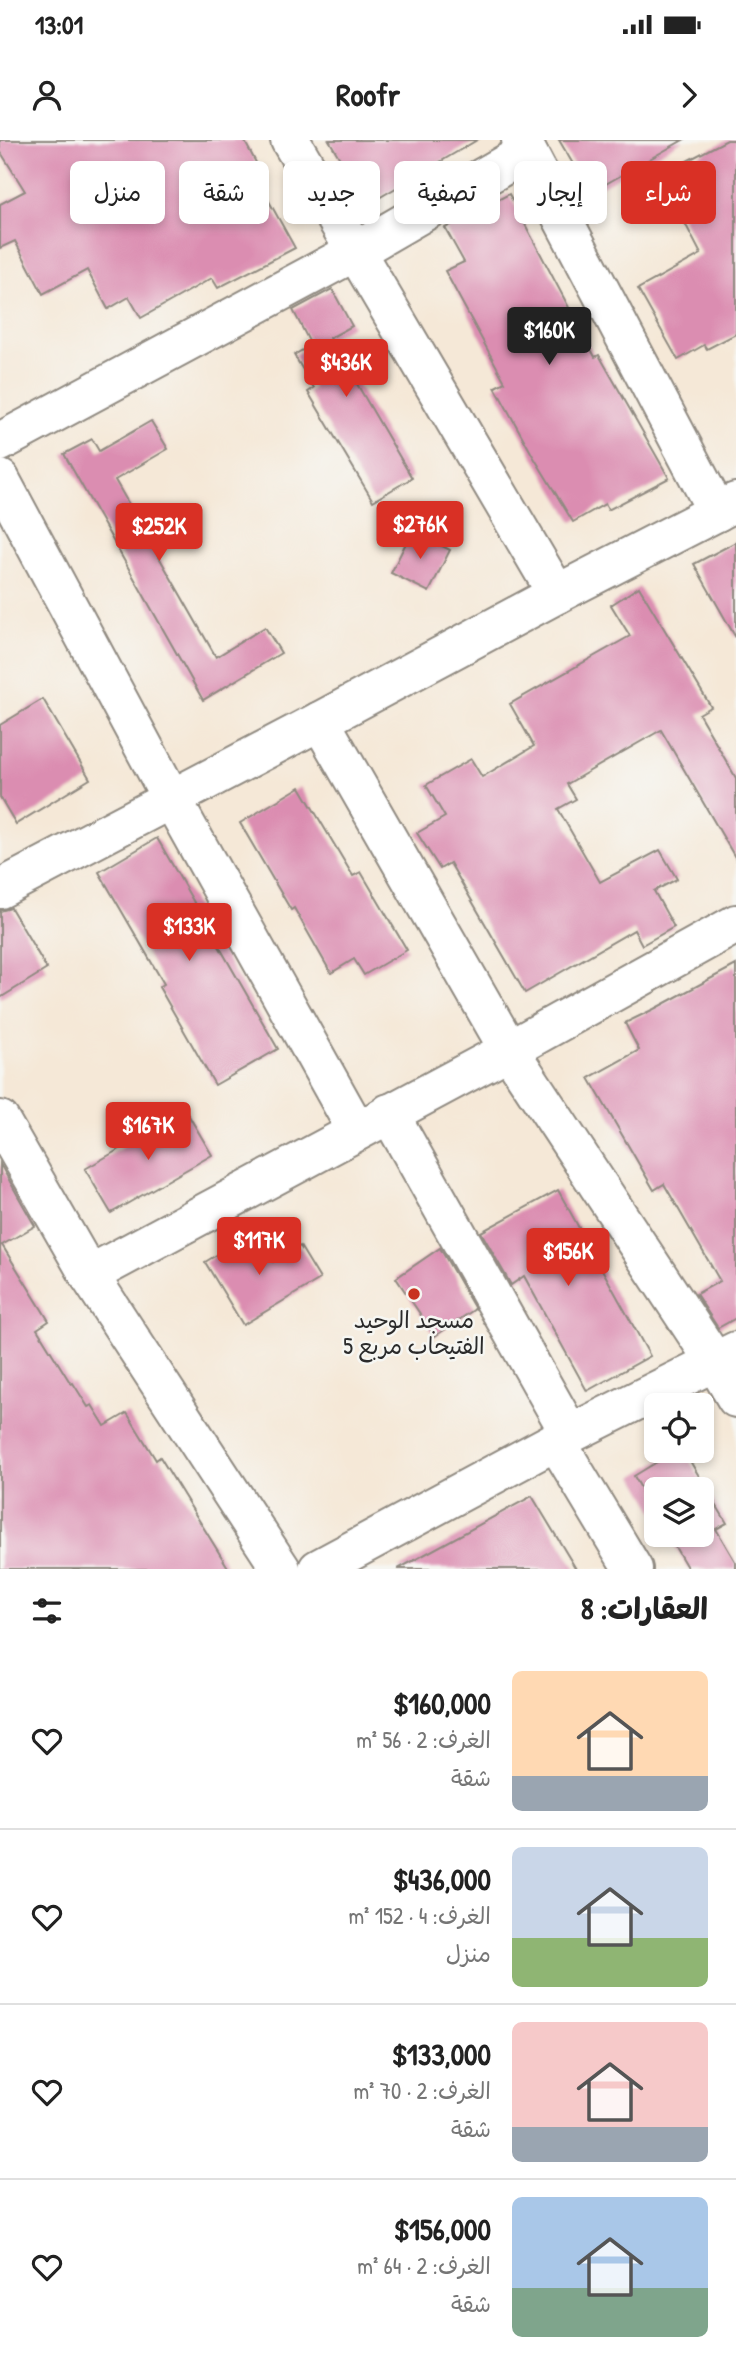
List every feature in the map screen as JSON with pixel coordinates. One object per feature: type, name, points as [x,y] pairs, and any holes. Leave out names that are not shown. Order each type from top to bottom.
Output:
[{"type":"street","points":[[290,140],[557,594]]},
{"type":"street","points":[[0,442],[356,251],[524,146],[726,507],[0,889]]},
{"type":"street","points":[[0,479],[171,798],[373,1122],[563,1437],[633,1569]]},
{"type":"street","points":[[320,721],[509,1050],[726,1356],[736,1398]]},
{"type":"street","points":[[89,1275],[509,1050],[736,924]]},
{"type":"street","points":[[0,1120],[89,1275],[281,1569]]},
{"type":"street","points":[[318,1569],[563,1437],[726,1356]]},
{"type":"building","points":[[0,140],[244,140],[255,161],[179,161],[179,224],[269,224],[269,201],[295,248],[218,288],[212,278],[141,318],[129,297],[108,309],[87,270],[43,294],[15,241],[0,248],[0,204],[25,191],[0,151]]},
{"type":"building","points":[[329,140],[477,140],[441,161],[394,161],[394,189],[380,197],[380,161],[341,161]]},
{"type":"building","points":[[559,140],[683,140],[646,161],[621,161],[621,175],[607,183],[607,161],[571,161]]},
{"type":"building","points":[[727,140],[736,140],[736,334],[707,349],[704,345],[678,360],[638,289],[701,254],[685,224],[716,224],[716,161],[687,161]]},
{"type":"building","points":[[509,194],[514,203],[514,224],[525,224],[595,357],[599,355],[669,478],[608,510],[605,504],[573,522],[495,387],[505,382],[445,271],[464,262],[445,228],[453,224],[500,224],[500,199]]},
{"type":"building","points":[[332,289],[352,326],[330,338],[412,478],[373,501],[308,392],[314,388],[294,355],[311,345],[293,310]]},
{"type":"building","points":[[151,421],[168,449],[115,480],[216,657],[265,627],[281,653],[203,700],[64,454],[92,439],[99,451]]},
{"type":"building","points":[[412,531],[450,550],[429,592],[391,573]]},
{"type":"building","points":[[736,542],[736,638],[694,564]]},
{"type":"building","points":[[639,587],[711,707],[699,714],[736,778],[736,859],[661,730],[567,784],[576,799],[558,809],[600,882],[660,850],[677,879],[654,891],[674,927],[642,945],[634,930],[525,993],[450,863],[440,869],[417,833],[445,817],[426,785],[471,759],[482,777],[534,746],[510,704],[630,636],[611,605]]},
{"type":"building","points":[[43,699],[90,779],[16,824],[0,797],[0,725]]},
{"type":"building","points":[[300,787],[353,876],[361,872],[407,950],[364,975],[354,959],[331,973],[240,823]]},
{"type":"building","points":[[157,838],[278,1049],[215,1085],[159,987],[164,984],[99,872]]},
{"type":"building","points":[[11,908],[47,969],[0,998],[0,911]]},
{"type":"building","points":[[736,965],[736,1318],[718,1328],[696,1294],[720,1281],[664,1184],[654,1190],[589,1078],[639,1050],[625,1023]]},
{"type":"building","points":[[186,1111],[212,1155],[111,1213],[85,1169]]},
{"type":"building","points":[[0,1164],[35,1226],[2,1245],[49,1321],[37,1329],[71,1384],[73,1383],[88,1407],[92,1405],[105,1426],[127,1413],[156,1460],[160,1457],[229,1569],[0,1569]]},
{"type":"building","points":[[558,1190],[650,1356],[587,1391],[524,1276],[511,1285],[481,1232]]},
{"type":"building","points":[[255,1232],[273,1262],[300,1246],[320,1279],[243,1325],[205,1262]]},
{"type":"building","points":[[440,1248],[475,1309],[435,1336],[396,1278]]},
{"type":"building","points":[[655,1463],[691,1463],[700,1477],[644,1477],[644,1493],[634,1476]]},
{"type":"building","points":[[532,1496],[576,1569],[398,1569]]},
{"type":"building","points":[[714,1501],[727,1523],[716,1529],[736,1563],[736,1569],[688,1569],[675,1547],[714,1547]]},
{"type":"place","name":"مسجد الوحيد الفتيحاب مربع 5","points":[[414,1294]]}]
